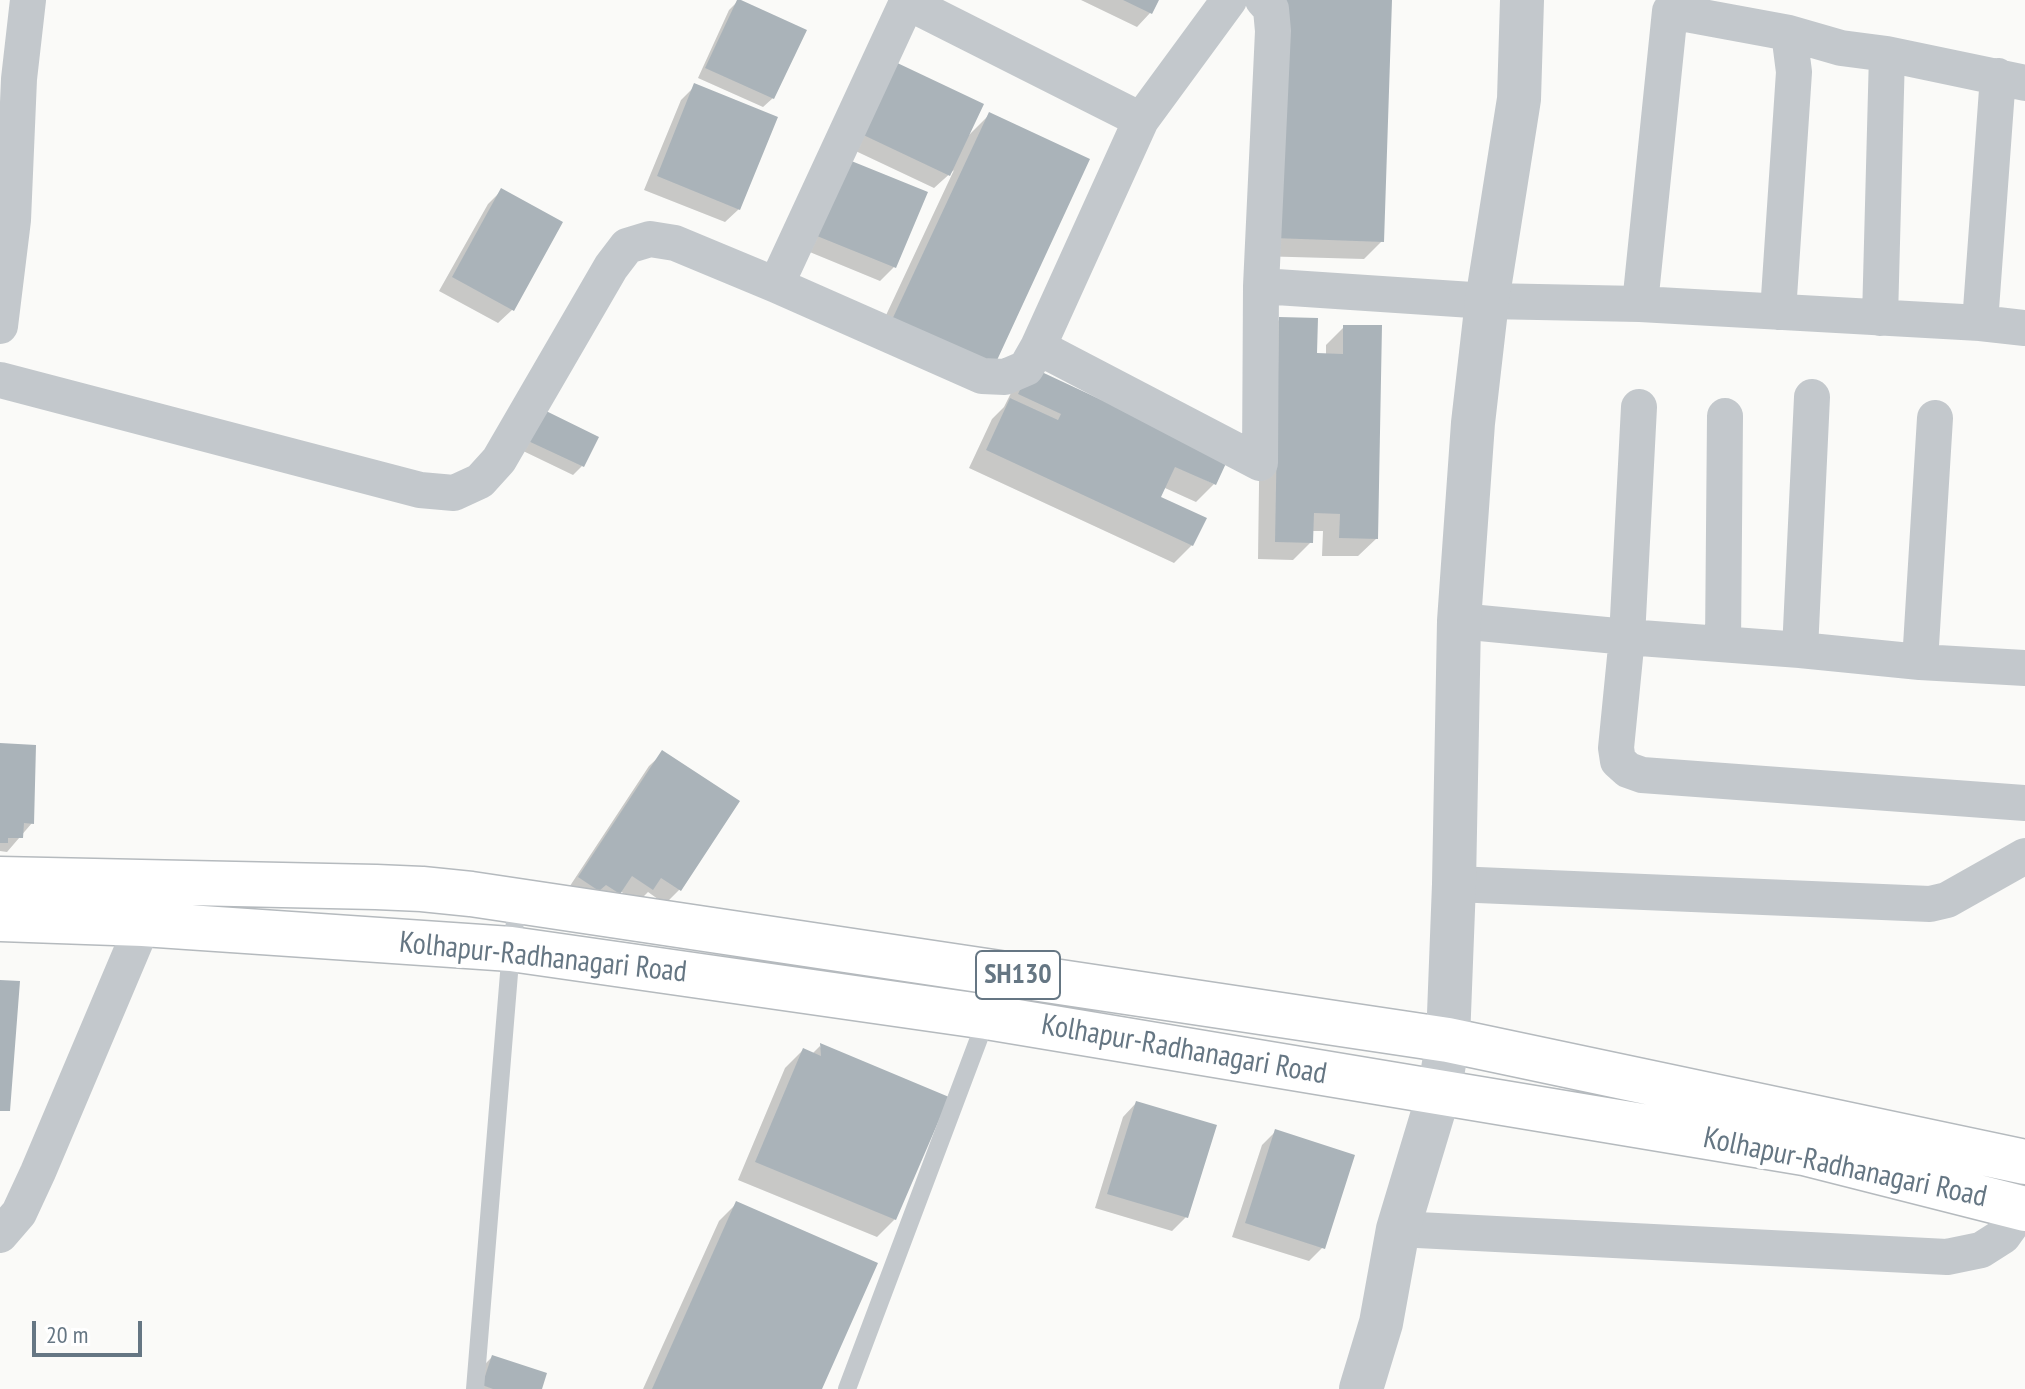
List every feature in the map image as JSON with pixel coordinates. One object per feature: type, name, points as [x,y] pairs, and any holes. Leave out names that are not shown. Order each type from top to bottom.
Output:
[{"type":"main road","name":"SH130","points":[[0,879],[422,889],[519,901],[1448,1040],[2025,1162]]},
{"type":"main road","name":"Kolhapur-Radhanagari Road","points":[[0,919],[143,924],[511,949],[987,1017],[1804,1153],[2024,1209]]},
{"type":"street","points":[[0,326],[13,220],[9,88],[28,0]]},
{"type":"street","points":[[0,380],[420,490],[454,493],[480,481],[499,460],[611,267],[627,246],[650,239],[675,243],[982,376],[1005,377],[1026,368],[1038,347],[1141,120],[1229,0]]},
{"type":"street","points":[[1038,347],[1260,463],[1261,286],[1273,31],[1271,9],[1263,0]]},
{"type":"street","points":[[1361,1389],[1381,1323],[1398,1229],[1439,1093],[1448,1040],[1459,621],[1473,423],[1487,301],[1519,99],[1522,0]]},
{"type":"street","points":[[776,285],[907,1],[1141,120]]},
{"type":"street","points":[[1640,304],[1670,11],[2011,80],[1980,323]]},
{"type":"street","points":[[1778,312],[1794,72],[1789,33]]},
{"type":"street","points":[[1794,72],[1841,48]]},
{"type":"street","points":[[1880,318],[1887,54]]},
{"type":"street","points":[[1261,286],[1487,301],[1640,304],[2025,328]]},
{"type":"street","points":[[1800,650],[1812,397]]},
{"type":"street","points":[[1639,407],[1627,637],[1616,748],[1618,761],[1628,770],[1642,775],[2025,803]]},
{"type":"street","points":[[1723,644],[1725,416]]},
{"type":"street","points":[[1920,662],[1935,418]]},
{"type":"street","points":[[1459,621],[1920,662],[2025,668]]},
{"type":"street","points":[[1454,884],[1930,904],[1947,900],[2025,856]]},
{"type":"street","points":[[0,1235],[19,1213],[38,1172],[143,924]]},
{"type":"street","points":[[1398,1229],[1947,1257],[1981,1250],[2003,1236],[2024,1209]]},
{"type":"lane","points":[[475,1389],[511,949],[519,901]]},
{"type":"lane","points":[[847,1389],[987,1017]]},
{"type":"building","points":[[737,0],[807,30],[774,99],[705,68]]},
{"type":"building","points":[[1123,0],[1159,0],[1152,14]]},
{"type":"building","points":[[1281,0],[1392,0],[1384,242],[1273,238]]},
{"type":"building","points":[[891,60],[984,104],[950,176],[857,132]]},
{"type":"building","points":[[694,83],[778,117],[740,210],[657,176]]},
{"type":"building","points":[[989,112],[1090,159],[992,371],[890,324]]},
{"type":"building","points":[[844,158],[928,192],[896,268],[812,234]]},
{"type":"building","points":[[501,188],[563,222],[514,311],[452,277]]},
{"type":"building","points":[[1279,317],[1318,318],[1317,353],[1343,354],[1343,325],[1382,325],[1378,539],[1339,538],[1340,514],[1314,513],[1313,543],[1275,542]]},
{"type":"building","points":[[1031,367],[1228,459],[1216,485],[1175,467],[1161,497],[1207,518],[1193,546],[986,450],[1010,398],[1058,420],[1061,414],[1018,394]]},
{"type":"building","points":[[542,409],[599,437],[584,467],[526,440]]},
{"type":"building","points":[[0,743],[36,745],[34,824],[24,823],[23,838],[8,838],[8,843],[0,843]]},
{"type":"building","points":[[662,750],[740,801],[681,891],[661,878],[653,890],[632,876],[620,894],[606,885],[599,891],[578,877]]},
{"type":"building","points":[[0,980],[20,981],[10,1111],[0,1111]]},
{"type":"building","points":[[820,1043],[949,1097],[896,1220],[755,1162],[803,1048],[821,1056]]},
{"type":"building","points":[[1136,1101],[1217,1125],[1188,1218],[1107,1194]]},
{"type":"building","points":[[1275,1129],[1355,1155],[1325,1249],[1245,1223]]},
{"type":"building","points":[[736,1201],[878,1263],[822,1389],[652,1389]]},
{"type":"building","points":[[492,1355],[547,1373],[542,1389],[493,1389],[482,1385]]}]
